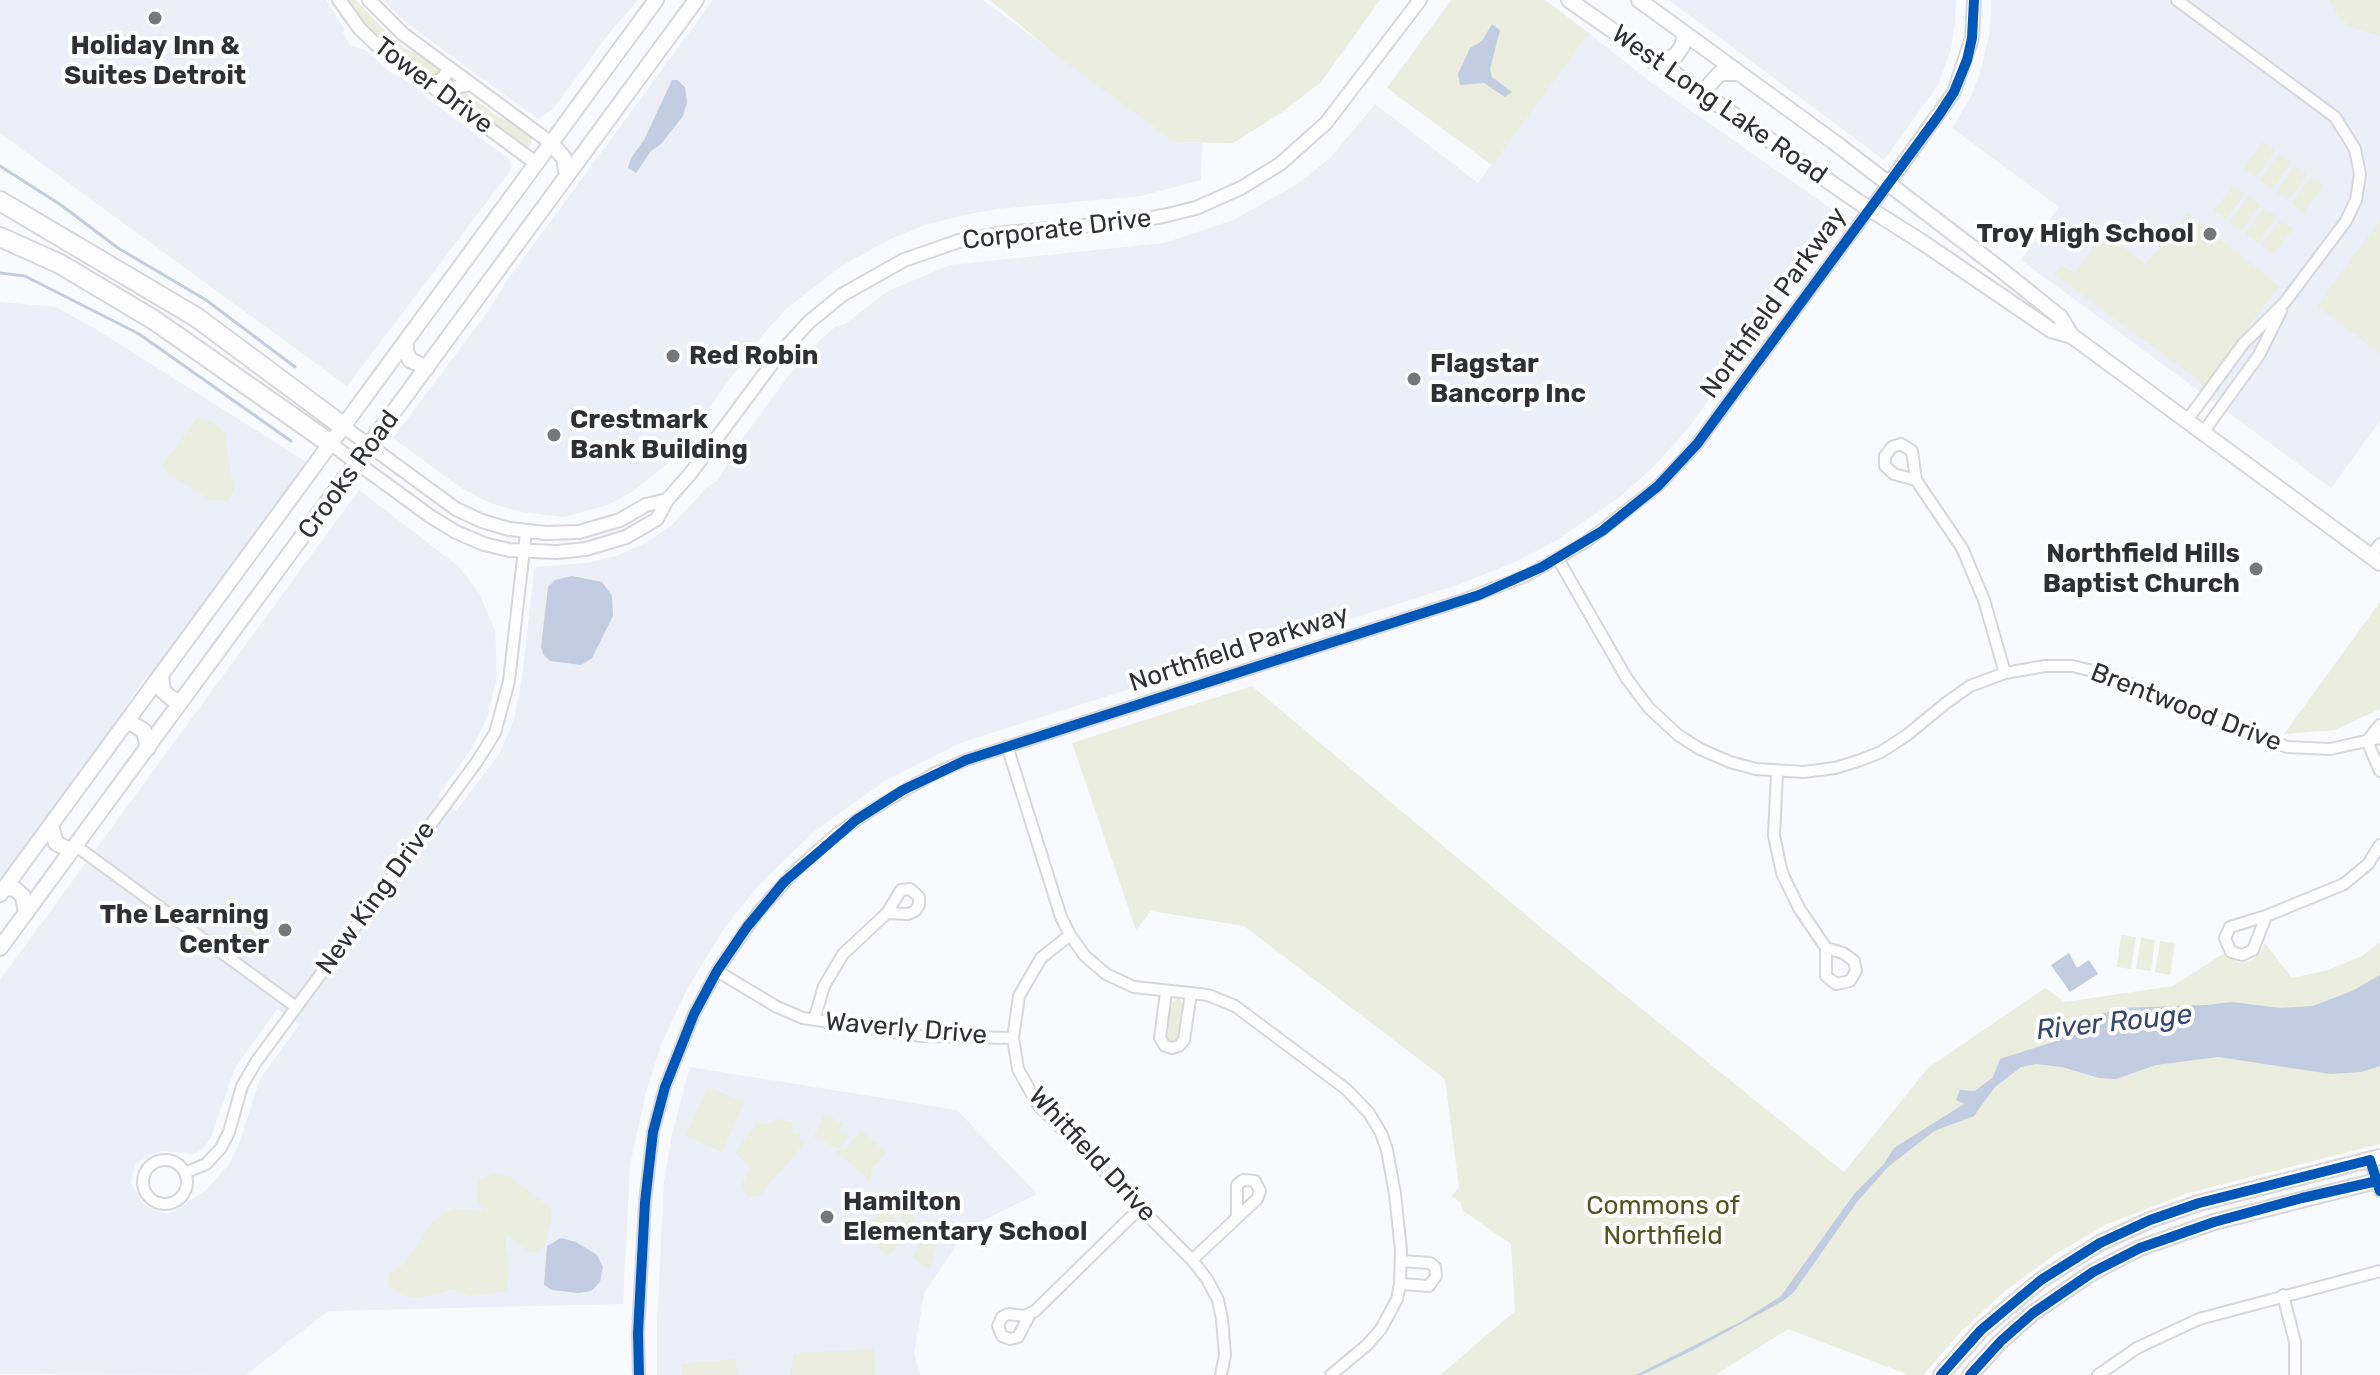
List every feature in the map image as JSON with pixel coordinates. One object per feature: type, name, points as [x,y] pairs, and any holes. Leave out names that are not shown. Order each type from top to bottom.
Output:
[{"type":"highway","points":[[0,201],[196,317],[344,427]]},
{"type":"highway","points":[[0,226],[196,317]]},
{"type":"highway","points":[[0,237],[60,264],[186,340],[331,444]]},
{"type":"highway","points":[[0,251],[134,308]]},
{"type":"main road","name":"Crooks Road","points":[[2,891],[656,0]]},
{"type":"main road","name":"Crooks Road","points":[[0,948],[567,176],[685,6],[696,0]]},
{"type":"main road","name":"West Long Lake Road","points":[[1569,0],[1654,62],[2051,330],[2072,336],[2377,554]]},
{"type":"main road","name":"West Long Lake Road","points":[[1639,0],[1889,183],[2000,269],[2060,317],[2072,336]]},
{"type":"main road","points":[[1654,62],[1676,55],[1683,45],[1684,33]]},
{"type":"main road","points":[[1701,94],[1720,73],[1739,73]]},
{"type":"main road","points":[[551,143],[564,158],[567,176]]},
{"type":"main road","points":[[1983,283],[1995,280],[2000,269]]},
{"type":"main road","points":[[406,342],[410,360],[427,368]]},
{"type":"main road","points":[[161,676],[161,686],[167,695],[181,702]]},
{"type":"main road","points":[[128,721],[144,731],[148,748]]},
{"type":"main road","points":[[51,826],[56,843],[73,848]]},
{"type":"main road","points":[[2,891],[19,892],[25,901],[26,913]]},
{"type":"main road","points":[[1941,1375],[1981,1330],[2041,1280],[2100,1243],[2150,1220],[2199,1203],[2375,1159]]},
{"type":"main road","points":[[1970,1375],[2001,1341],[2033,1313],[2093,1272],[2128,1254],[2214,1222],[2302,1198],[2379,1184]]},
{"type":"street","name":"Tower Drive","points":[[339,0],[370,39],[537,164]]},
{"type":"street","name":"Tower Drive","points":[[369,0],[389,23],[551,143]]},
{"type":"street","name":"Corporate Drive","points":[[331,444],[456,532],[484,544],[524,551],[573,551],[615,541],[657,519],[667,500],[696,467],[786,346],[842,295],[904,260],[959,241],[1163,216],[1196,208],[1241,188],[1286,160],[1326,123],[1420,0]]},
{"type":"street","name":"Northfield Parkway","points":[[639,1375],[640,1267],[653,1132],[674,1062],[694,1014],[717,971],[770,897],[799,867],[839,832],[933,774],[1007,746],[1460,601],[1526,576],[1602,531],[1641,501],[1697,444],[1954,92],[1972,38],[1974,0]]},
{"type":"street","points":[[2177,0],[2335,117],[2355,149],[2359,162],[2359,186],[2352,211],[2285,302],[2243,344],[2188,419]]},
{"type":"street","points":[[428,84],[443,79],[449,69]]},
{"type":"street","points":[[447,98],[456,87],[470,84]]},
{"type":"street","points":[[2204,431],[2259,355],[2285,302]]},
{"type":"street","name":"Corporate Drive","points":[[344,427],[456,509],[494,525],[526,532],[579,532],[609,524],[646,505],[667,500]]},
{"type":"street","points":[[1916,480],[1945,520],[1969,563],[1984,600],[2005,673]]},
{"type":"street","points":[[609,524],[615,541]]},
{"type":"street","name":"New King Drive","points":[[187,1172],[206,1164],[221,1148],[246,1079],[495,733],[509,681],[526,532]]},
{"type":"street","name":"Brentwood Drive","points":[[1558,559],[1627,679],[1658,718],[1678,735],[1715,756],[1745,766],[1777,772],[1825,770],[1868,757],[1907,735],[1970,686],[2005,673],[2056,665],[2094,670],[2287,747],[2330,749],[2380,738]]},
{"type":"street","points":[[2380,725],[2367,741],[2380,771]]},
{"type":"street","points":[[1007,746],[1061,917],[1085,956],[1106,974],[1134,987],[1191,993],[1222,1000],[1246,1012],[1346,1089],[1369,1113],[1381,1133],[1387,1150],[1402,1261],[1400,1284],[1391,1311],[1374,1338],[1331,1375]]},
{"type":"street","points":[[1777,772],[1774,836],[1779,863],[1791,894],[1826,948]]},
{"type":"street","points":[[2266,916],[2253,950],[2242,955],[2231,952],[2225,938],[2230,927],[2266,916],[2344,884],[2368,864],[2380,845]]},
{"type":"street","points":[[73,848],[296,1007]]},
{"type":"street","points":[[814,1020],[824,986],[836,963],[856,940],[887,913]]},
{"type":"street","name":"Whitfield Drive","points":[[1070,935],[1051,949],[1029,976],[1015,1008],[1013,1038],[1018,1069],[1038,1105],[1141,1207],[1207,1279],[1220,1309],[1225,1340],[1221,1375]]},
{"type":"street","name":"Waverly Drive","points":[[717,971],[791,1014],[814,1020],[921,1036],[1013,1038]]},
{"type":"street","points":[[1166,992],[1160,1038],[1165,1046],[1172,1048],[1184,1040],[1191,993]]},
{"type":"street","points":[[2375,1159],[2379,1184]]},
{"type":"street","points":[[154,1162],[173,1162],[187,1172],[187,1186],[183,1194],[172,1202],[162,1204],[154,1201],[144,1189],[143,1175],[154,1162]]},
{"type":"street","points":[[1030,1314],[1141,1207]]},
{"type":"street","points":[[1192,1260],[1237,1216]]},
{"type":"street","points":[[1400,1284],[1429,1286],[1436,1276],[1435,1267],[1430,1263],[1402,1261]]},
{"type":"street","points":[[2098,1375],[2137,1348],[2187,1323],[2380,1271]]},
{"type":"street","points":[[2283,1295],[2295,1342],[2295,1375]]},
{"type":"shaded area","points":[[0,0],[326,0],[344,28],[343,33],[350,45],[365,50],[390,72],[414,85],[428,99],[510,160],[511,170],[347,386],[0,133]]},
{"type":"shaded area","points":[[383,0],[638,0],[610,32],[553,109],[538,119],[408,24]]},
{"type":"shaded area","points":[[713,0],[983,0],[1174,142],[1202,143],[1201,180],[1141,196],[997,209],[964,215],[925,225],[888,240],[840,267],[786,309],[761,337],[667,464],[632,492],[608,505],[563,517],[521,512],[490,503],[463,489],[393,438]]},
{"type":"shaded area","points":[[1669,0],[1956,0],[1955,24],[1951,50],[1938,85],[1884,160]]},
{"type":"shaded area","name":"Troy High School","points":[[1991,0],[2380,0],[2380,421],[2331,488],[2021,260],[2059,207],[1952,128],[1971,97],[1981,70],[1990,30]]},
{"type":"shaded area","points":[[1589,33],[1653,84],[1843,217],[1686,431],[1621,496],[1557,540],[1513,563],[1457,585],[963,742],[886,780],[816,830],[759,885],[725,927],[687,989],[661,1045],[646,1092],[630,1165],[623,1304],[328,1311],[246,1375],[0,1374],[0,980],[359,490],[458,566],[479,593],[495,631],[497,677],[487,718],[472,748],[438,796],[456,811],[500,753],[514,719],[536,567],[587,563],[616,556],[644,544],[672,525],[708,486],[717,481],[741,441],[789,375],[817,343],[836,326],[845,324],[888,291],[950,265],[1164,243],[1233,220],[1296,185],[1329,159],[1375,104],[1478,183]],"holes":[[[277,1009],[300,1024],[260,1079],[230,1163],[206,1190],[174,1211],[167,1214],[145,1206],[131,1183],[135,1165],[149,1155],[162,1151],[192,1154],[202,1150],[211,1137],[235,1068]]]},
{"type":"shaded area","points":[[0,302],[56,307],[308,463],[161,662],[142,682],[88,762],[0,879]]},
{"type":"shaded area","name":"Hamilton Elementary School","points":[[690,1067],[957,1110],[1037,1194],[968,1228],[924,1293],[914,1354],[920,1375],[657,1375],[664,1182],[672,1134]]},
{"type":"green space","points":[[348,0],[356,0],[404,48],[422,55],[443,72],[435,77],[381,42],[347,4]]},
{"type":"green space","points":[[990,0],[1380,0],[1321,82],[1281,113],[1233,143],[1174,142],[1056,55]]},
{"type":"green space","points":[[1451,0],[1545,0],[1589,33],[1492,165],[1387,88]]},
{"type":"green space","points":[[2329,0],[2380,0],[2380,36],[2351,27],[2338,15]]},
{"type":"green space","points":[[457,91],[463,91],[497,116],[515,123],[532,137],[531,145],[524,148],[453,97]]},
{"type":"green space","points":[[2263,142],[2275,151],[2256,177],[2244,168]]},
{"type":"green space","points":[[2279,154],[2291,163],[2272,189],[2260,180]]},
{"type":"green space","points":[[2295,166],[2307,175],[2288,201],[2276,192]]},
{"type":"green space","points":[[2311,177],[2323,186],[2304,212],[2292,203]]},
{"type":"green space","points":[[2233,185],[2245,194],[2226,219],[2214,211]]},
{"type":"green space","points":[[2248,196],[2260,205],[2241,231],[2229,222]]},
{"type":"green space","points":[[2264,208],[2277,217],[2258,243],[2245,234]]},
{"type":"green space","points":[[2188,214],[2279,286],[2205,385],[2054,274],[2061,266],[2075,273],[2105,231],[2145,265]]},
{"type":"green space","points":[[2280,219],[2293,228],[2273,254],[2261,245]]},
{"type":"green space","points":[[2380,220],[2380,353],[2317,306]]},
{"type":"green space","points":[[198,417],[224,433],[234,490],[227,501],[209,499],[167,473],[163,464]]},
{"type":"green space","points":[[2380,602],[2380,709],[2335,730],[2284,734]]},
{"type":"green space","name":"Commons of Northfield","points":[[1252,686],[1539,926],[1844,1172],[1928,1068],[2045,988],[2065,1002],[2173,986],[2223,954],[2239,963],[2252,960],[2265,943],[2292,978],[2328,970],[2362,956],[2380,942],[2380,1144],[2188,1193],[2105,1225],[2054,1255],[2005,1291],[1960,1333],[1923,1375],[1909,1375],[1788,1329],[1715,1375],[1440,1375],[1515,1311],[1511,1244],[1462,1210],[1461,1203],[1452,1196],[1459,1187],[1445,1079],[1244,926],[1151,911],[1136,930],[1072,743]]},
{"type":"green space","points":[[229,895],[264,920],[253,935],[218,910]]},
{"type":"green space","points":[[2121,935],[2136,937],[2131,969],[2117,967]]},
{"type":"green space","points":[[2141,938],[2155,940],[2151,971],[2136,969]]},
{"type":"green space","points":[[2160,941],[2175,943],[2170,975],[2155,972]]},
{"type":"green space","points":[[1179,998],[1184,1005],[1183,1017],[1177,1041],[1171,1042],[1166,1035],[1172,1002]]},
{"type":"green space","points":[[708,1087],[744,1102],[722,1152],[686,1136]]},
{"type":"green space","points":[[824,1115],[842,1123],[839,1130],[849,1135],[839,1149],[814,1137]]},
{"type":"green space","points":[[779,1119],[792,1122],[793,1133],[800,1133],[799,1140],[804,1144],[759,1196],[748,1197],[742,1184],[750,1168],[735,1152],[756,1124]]},
{"type":"green space","points":[[861,1131],[886,1152],[871,1170],[871,1181],[834,1150],[845,1150]]},
{"type":"green space","points":[[495,1173],[509,1176],[551,1208],[551,1223],[545,1245],[537,1252],[528,1251],[507,1234],[507,1291],[471,1296],[453,1289],[420,1298],[405,1296],[388,1286],[389,1274],[405,1263],[433,1221],[453,1208],[484,1212],[477,1199],[478,1180]]},
{"type":"green space","points":[[897,1192],[917,1194],[912,1230],[888,1256],[877,1247],[876,1235],[860,1236],[883,1209],[902,1224],[903,1217],[894,1212]]},
{"type":"green space","points":[[922,1237],[937,1247],[930,1269],[913,1258]]},
{"type":"green space","points":[[874,1349],[875,1375],[790,1375],[794,1353]]},
{"type":"green space","points":[[735,1359],[737,1375],[682,1375],[681,1364]]},
{"type":"water","points":[[1492,24],[1500,30],[1490,69],[1492,77],[1512,92],[1505,97],[1484,83],[1460,85],[1458,74],[1470,48],[1482,41]]},
{"type":"water","points":[[672,80],[685,87],[687,102],[683,116],[661,144],[651,151],[636,173],[628,168],[631,158],[644,140]]},
{"type":"water","points":[[572,576],[602,582],[612,596],[613,616],[592,658],[581,665],[550,661],[541,647],[548,587],[555,580]]},
{"type":"water","points":[[2069,953],[2077,968],[2089,960],[2098,974],[2070,992],[2051,965]]},
{"type":"water","name":"River Rouge","points":[[2380,975],[2380,1066],[2361,1072],[2331,1074],[2218,1057],[2156,1065],[2116,1079],[2099,1078],[2062,1067],[2036,1064],[2021,1067],[1995,1087],[1974,1116],[1934,1131],[1888,1167],[1857,1202],[1794,1292],[1783,1301],[1693,1350],[1642,1375],[1636,1375],[1742,1321],[1781,1296],[1854,1194],[1884,1164],[1894,1148],[1964,1104],[1956,1100],[1960,1090],[1975,1091],[1993,1077],[2000,1059],[2056,1041],[2088,1018],[2121,1008],[2232,1002],[2280,1008],[2313,1006],[2352,991]]},
{"type":"water","points":[[561,1238],[576,1242],[597,1255],[603,1267],[600,1282],[591,1291],[552,1290],[544,1285],[547,1246]]},
{"type":"waterway","points":[[0,166],[61,205],[118,248],[206,300],[295,367]]},
{"type":"waterway","points":[[0,273],[25,276],[139,334],[291,441]]},
{"type":"cycle path","points":[[639,1375],[638,1333],[645,1202],[653,1132],[665,1087],[694,1014],[717,971],[747,927],[784,882],[856,820],[903,790],[966,760],[1479,595],[1542,567],[1602,531],[1658,486],[1697,444],[1939,115],[1954,92],[1967,60],[1972,38],[1974,0]]},
{"type":"cycle path","points":[[1941,1375],[1981,1330],[2041,1280],[2100,1243],[2150,1220],[2199,1203],[2370,1160],[2380,1191]]},
{"type":"cycle path","points":[[1970,1375],[2001,1341],[2033,1313],[2093,1272],[2140,1248],[2214,1222],[2377,1181]]},
{"type":"place","name":"Holiday Inn & Suites Detroit","points":[[155,18]]},
{"type":"place","name":"Troy High School","points":[[2210,234]]},
{"type":"place","name":"Red Robin","points":[[673,356]]},
{"type":"place","name":"Flagstar Bancorp Inc","points":[[1414,379]]},
{"type":"place","name":"Crestmark Bank Building","points":[[554,435]]},
{"type":"place","name":"Northfield Hills Baptist Church","points":[[2256,569]]},
{"type":"place","name":"The Learning Center","points":[[285,930]]},
{"type":"place","name":"Hamilton Elementary School","points":[[827,1217]]}]
